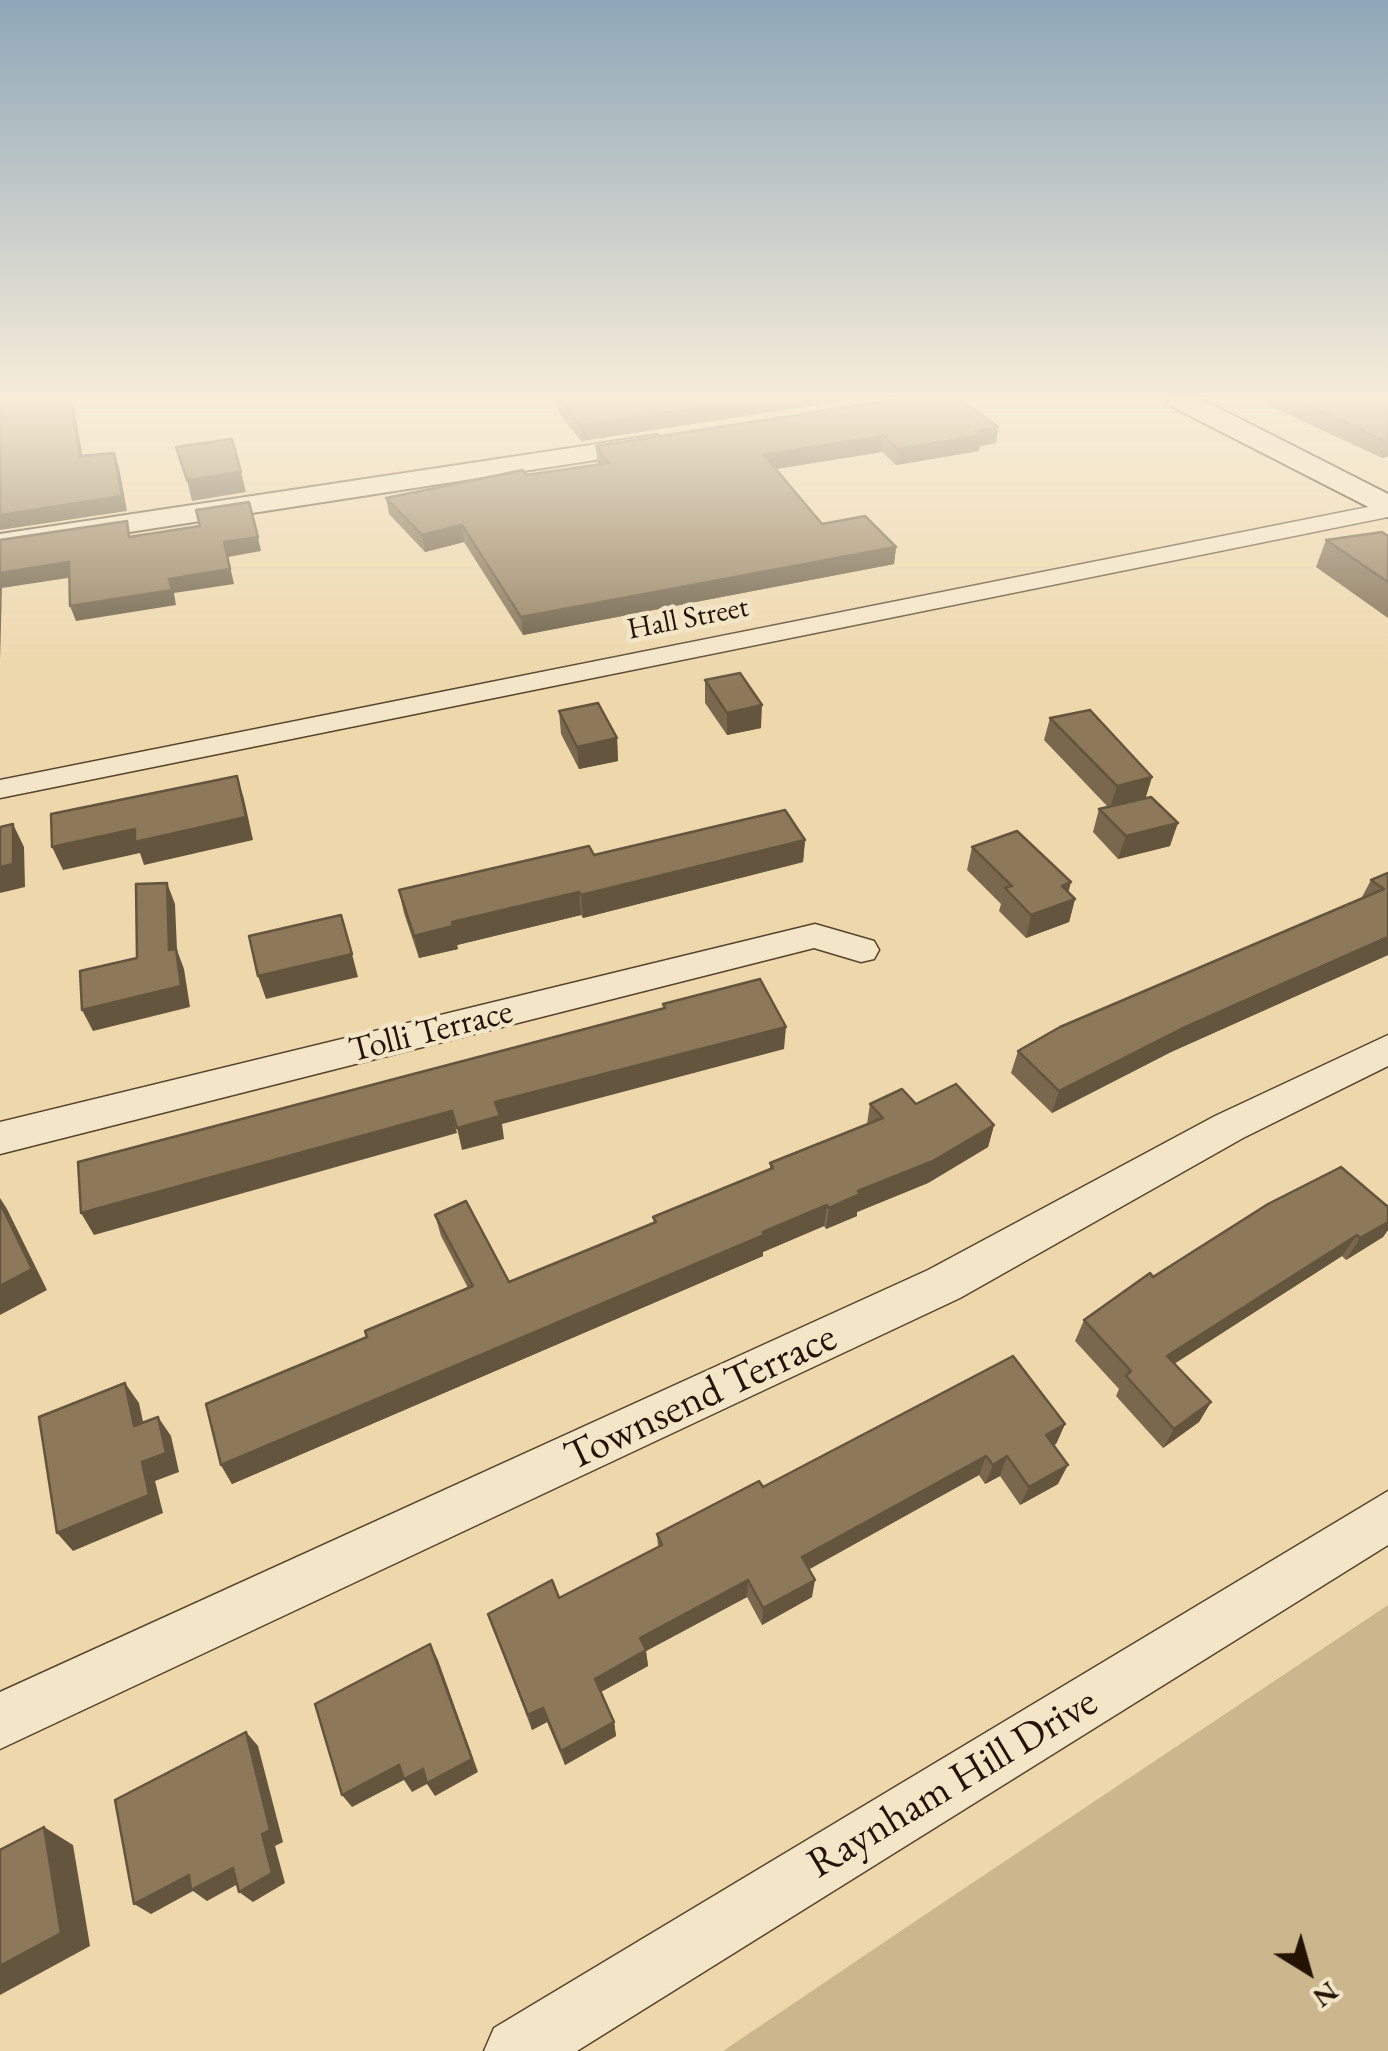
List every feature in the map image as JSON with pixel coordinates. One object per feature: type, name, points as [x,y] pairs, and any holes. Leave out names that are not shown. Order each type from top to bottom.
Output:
[{"type":"main road","points":[[1364,496],[1388,508]]},
{"type":"street","points":[[0,543],[309,496]]},
{"type":"street","name":"Hall Street","points":[[0,789],[1388,508]]},
{"type":"street","name":"Tolli Terrace","points":[[0,1138],[815,936],[861,950]]},
{"type":"street","name":"Townsend Terrace","points":[[0,1721],[944,1284],[1228,1127],[1388,1049]]},
{"type":"street","name":"Raynham Hill Drive","points":[[516,2051],[1388,1516]]},
{"type":"shaded area","points":[[1388,1605],[1388,2051],[723,2051],[926,1914]]},
{"type":"building","points":[[0,496],[122,496],[0,515]]},
{"type":"building","points":[[798,496],[822,524],[865,516],[896,547],[521,617],[462,525],[422,535],[386,498]]},
{"type":"building","points":[[249,502],[258,537],[224,542],[230,569],[169,579],[172,590],[70,606],[69,562],[0,573],[0,540],[127,521],[129,537],[200,526],[196,510]]},
{"type":"building","points":[[1382,532],[1388,536],[1388,582],[1326,540]]},
{"type":"building","points":[[740,673],[762,705],[727,713],[705,680]]},
{"type":"building","points":[[598,703],[617,738],[577,747],[559,711]]},
{"type":"building","points":[[1090,710],[1152,777],[1117,786],[1050,718]]},
{"type":"building","points":[[237,776],[246,817],[135,842],[135,829],[52,847],[51,814]]},
{"type":"building","points":[[1151,797],[1178,823],[1126,836],[1099,809]]},
{"type":"building","points":[[785,810],[805,840],[452,922],[453,926],[414,936],[399,890],[589,846],[594,855]]},
{"type":"building","points":[[13,824],[13,864],[0,867],[0,827]]},
{"type":"building","points":[[1017,831],[1071,882],[1062,886],[1075,899],[1031,915],[1005,888],[1012,886],[972,847]]},
{"type":"building","points":[[1388,873],[1388,937],[1181,1029],[1059,1091],[1018,1051],[1060,1027],[1384,889],[1371,880]]},
{"type":"building","points":[[167,883],[169,950],[176,949],[181,986],[82,1010],[80,971],[137,958],[136,884]]},
{"type":"building","points":[[341,915],[352,954],[258,976],[249,936]]},
{"type":"building","points":[[760,979],[786,1027],[495,1102],[500,1116],[457,1128],[452,1111],[81,1213],[78,1162],[665,1008],[663,1004]]},
{"type":"building","points":[[956,1084],[994,1125],[933,1161],[221,1465],[206,1404],[367,1337],[365,1331],[473,1286],[435,1215],[466,1201],[509,1282],[656,1222],[653,1217],[773,1168],[770,1163],[883,1118],[870,1104],[902,1089],[916,1104]]},
{"type":"building","points":[[1341,1167],[1388,1207],[1388,1222],[1360,1238],[1357,1235],[1167,1356],[1211,1402],[1174,1429],[1126,1376],[1131,1371],[1084,1320],[1150,1273],[1153,1277],[1268,1204]]},
{"type":"building","points":[[0,1203],[32,1269],[0,1286]]},
{"type":"building","points":[[1013,1356],[1065,1424],[1046,1435],[1068,1465],[1029,1487],[1007,1456],[993,1465],[986,1456],[802,1557],[815,1580],[763,1608],[748,1580],[640,1638],[646,1650],[595,1679],[614,1722],[561,1751],[543,1708],[528,1715],[488,1614],[552,1580],[559,1598],[662,1545],[657,1534],[759,1481],[763,1487]]},
{"type":"building","points":[[125,1383],[134,1426],[158,1417],[166,1453],[142,1462],[149,1495],[57,1533],[39,1417]]},
{"type":"building","points":[[430,1644],[472,1759],[427,1783],[423,1769],[404,1779],[399,1765],[342,1795],[315,1704]]},
{"type":"building","points":[[246,1732],[270,1830],[262,1834],[272,1873],[239,1892],[233,1868],[191,1890],[189,1875],[134,1904],[115,1800]]},
{"type":"building","points":[[44,1827],[61,1933],[0,1966],[0,1850]]}]
